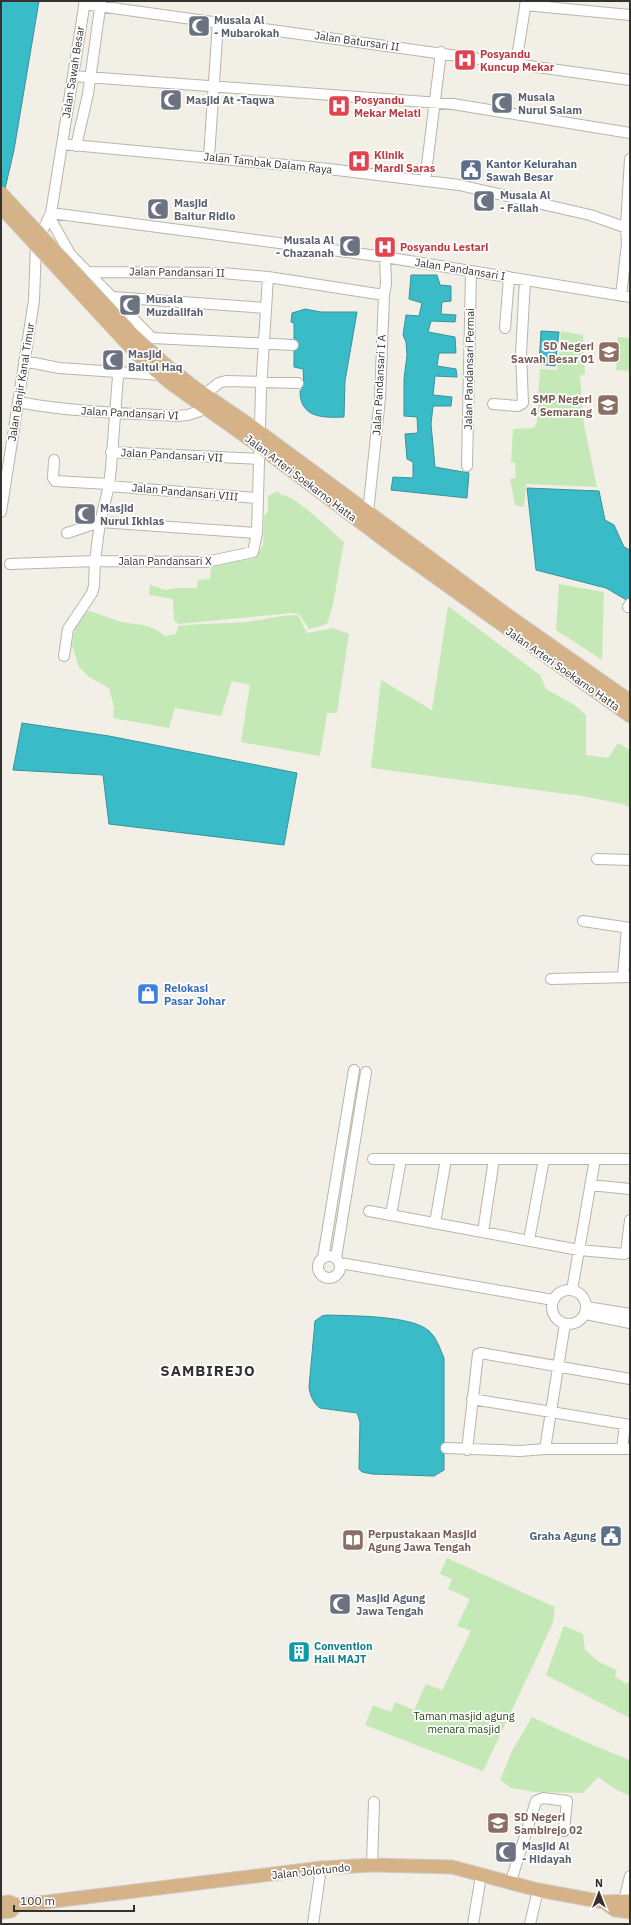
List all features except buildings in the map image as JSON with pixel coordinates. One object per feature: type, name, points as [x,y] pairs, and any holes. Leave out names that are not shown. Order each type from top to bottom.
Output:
[{"type":"main road","name":"Jalan Arteri Soekarno Hatta","points":[[1,193],[161,375],[208,408],[398,551],[630,716]]},
{"type":"main road","name":"Jalan Arteri Soekarno Hatta","points":[[1,207],[126,335],[498,608],[630,701]]},
{"type":"main road","name":"Jalan Jolotundo","points":[[1,1903],[9,1902],[16,1905],[321,1868],[372,1865],[452,1867],[510,1884],[604,1902],[615,1910],[628,1904]]},
{"type":"main road","name":"Jalan Jolotundo","points":[[1,1912],[11,1911],[16,1905]]},
{"type":"street","name":"Jalan Batursari II","points":[[84,3],[103,6],[139,6],[218,22],[441,52],[630,80]]},
{"type":"street","name":"Jalan Sawah Besar","points":[[50,216],[84,3]]},
{"type":"street","points":[[516,64],[526,3],[630,15]]},
{"type":"street","points":[[77,146],[88,94],[94,78],[103,6]]},
{"type":"street","points":[[209,157],[215,87],[218,22]]},
{"type":"street","points":[[425,181],[441,52]]},
{"type":"street","points":[[73,76],[435,103],[630,133]]},
{"type":"street","name":"Jalan Tambak Dalam Raya","points":[[62,144],[329,169],[425,181],[492,192],[590,215],[628,228]]},
{"type":"street","points":[[626,297],[630,159]]},
{"type":"street","points":[[50,216],[70,254],[150,337],[155,339],[293,345]]},
{"type":"street","name":"Jalan Pandansari I","points":[[50,216],[385,257],[626,297]]},
{"type":"street","name":"Jalan Banjir Kanal Timur","points":[[1,512],[36,276],[36,244],[50,216]]},
{"type":"street","name":"Jalan Pandansari I A","points":[[368,513],[380,398],[384,295],[386,284],[385,257]]},
{"type":"street","name":"Jalan Pandansari Permai","points":[[467,466],[471,271]]},
{"type":"street","name":"Jalan Pandansari II","points":[[86,272],[222,273],[268,277],[384,295]]},
{"type":"street","points":[[67,533],[100,522],[257,533],[261,382],[268,277]]},
{"type":"street","points":[[505,328],[509,277]]},
{"type":"street","points":[[493,404],[518,406],[523,403],[521,354],[525,280]]},
{"type":"street","points":[[112,297],[266,308]]},
{"type":"street","points":[[24,361],[59,368],[161,375]]},
{"type":"street","name":"Jalan Pandansari VII","points":[[116,373],[118,376],[111,452],[258,459]]},
{"type":"street","points":[[205,394],[222,382],[298,383]]},
{"type":"street","name":"Jalan Pandansari VI","points":[[18,402],[52,408],[177,416],[188,415],[208,408]]},
{"type":"street","points":[[64,656],[68,629],[92,594],[94,561],[100,522],[109,485],[111,452]]},
{"type":"street","name":"Jalan Pandansari VIII","points":[[54,460],[53,478],[55,481],[257,498]]},
{"type":"street","name":"Jalan Pandansari X","points":[[94,561],[213,561],[253,552],[257,533]]},
{"type":"street","points":[[15,564],[94,561]]},
{"type":"street","points":[[597,859],[630,860]]},
{"type":"street","points":[[551,979],[626,977],[628,928],[583,921]]},
{"type":"street","points":[[354,1070],[323,1258],[319,1263],[319,1270],[326,1277],[336,1276],[340,1270],[338,1260],[366,1072]]},
{"type":"street","points":[[373,1159],[630,1159]]},
{"type":"street","points":[[391,1215],[401,1159]]},
{"type":"street","points":[[435,1223],[446,1159]]},
{"type":"street","points":[[483,1232],[494,1159]]},
{"type":"street","points":[[529,1240],[544,1159]]},
{"type":"street","points":[[572,1290],[595,1159]]},
{"type":"street","points":[[590,1185],[630,1189]]},
{"type":"street","points":[[369,1211],[579,1250],[624,1254],[626,1253],[630,1220]]},
{"type":"street","points":[[323,1258],[329,1256],[338,1260],[553,1300]]},
{"type":"street","points":[[572,1290],[583,1296],[586,1311],[577,1323],[565,1324],[554,1315],[552,1310],[553,1300],[561,1292],[572,1290]]},
{"type":"street","points":[[586,1311],[630,1314]]},
{"type":"street","points":[[586,1311],[630,1323]]},
{"type":"street","points":[[544,1449],[565,1324]]},
{"type":"street","points":[[467,1450],[477,1357],[480,1353],[630,1379]]},
{"type":"street","points":[[446,1448],[520,1451],[544,1449],[626,1449],[628,1425],[472,1399]]},
{"type":"street","points":[[510,1884],[536,1801],[543,1798],[567,1801],[564,1831]]},
{"type":"street","points":[[372,1865],[374,1802]]},
{"type":"street","points":[[313,1924],[321,1868]]},
{"type":"street","points":[[473,1924],[481,1876]]},
{"type":"street","points":[[628,1904],[630,1876]]},
{"type":"street","points":[[530,1924],[538,1890]]},
{"type":"green space","points":[[561,331],[583,335],[585,374],[580,376],[584,425],[597,487],[526,484],[524,507],[515,505],[510,479],[516,478],[515,463],[511,462],[513,429],[534,428],[537,422],[540,369],[557,370]]},
{"type":"green space","points":[[618,337],[630,338],[630,371],[616,370]]},
{"type":"green space","points":[[278,491],[281,495],[287,496],[303,507],[344,542],[333,605],[327,624],[309,629],[299,614],[292,613],[178,624],[174,620],[173,599],[149,595],[150,585],[165,590],[177,588],[197,588],[198,580],[210,579],[211,566],[255,558],[263,545],[264,516],[268,511],[268,496]]},
{"type":"green space","points":[[559,584],[604,592],[602,660],[556,630]]},
{"type":"green space","points":[[448,606],[540,675],[546,689],[576,706],[586,715],[586,755],[608,758],[618,743],[630,750],[630,808],[623,804],[582,796],[371,768],[381,680],[432,710]]},
{"type":"green space","points":[[88,611],[122,622],[146,626],[165,636],[176,634],[178,626],[246,622],[291,615],[298,615],[307,633],[333,628],[349,634],[337,713],[327,713],[320,756],[241,742],[250,685],[232,681],[221,716],[175,708],[169,728],[113,718],[114,707],[109,688],[89,677],[79,667],[72,645],[76,624]]},
{"type":"green space","name":"Taman masjid agung menara masjid","points":[[447,1558],[555,1607],[553,1622],[483,1771],[365,1725],[373,1705],[391,1712],[395,1702],[414,1710],[426,1684],[442,1690],[471,1631],[457,1626],[470,1599],[448,1589],[452,1579],[440,1574]]},
{"type":"green space","points":[[564,1626],[583,1634],[585,1650],[599,1662],[617,1670],[615,1676],[626,1684],[630,1681],[630,1718],[546,1675]]},
{"type":"green space","points":[[532,1717],[590,1744],[630,1760],[630,1796],[615,1789],[598,1777],[583,1793],[535,1792],[511,1788],[500,1780],[512,1751]]},
{"type":"water","points":[[1,1],[39,1],[14,150],[1,206]]},
{"type":"water","points":[[411,275],[437,275],[440,285],[451,286],[451,301],[442,302],[441,314],[456,315],[455,322],[431,321],[428,332],[455,337],[456,353],[439,353],[437,366],[456,369],[457,377],[435,376],[433,395],[452,397],[451,406],[433,406],[431,424],[435,467],[469,473],[467,498],[391,490],[393,477],[413,478],[413,462],[407,459],[405,434],[418,433],[417,417],[404,416],[404,379],[407,355],[406,342],[403,335],[406,315],[419,316],[422,303],[409,299]]},
{"type":"water","points":[[305,309],[321,312],[357,312],[345,381],[344,417],[328,417],[314,414],[304,407],[301,400],[300,391],[304,386],[303,369],[294,367],[294,323],[291,322],[292,313]]},
{"type":"water","points":[[541,331],[559,332],[555,366],[539,364]]},
{"type":"water","points":[[527,488],[599,491],[605,520],[614,525],[624,547],[630,550],[630,602],[606,588],[536,570]]},
{"type":"water","points":[[22,723],[109,736],[297,773],[284,845],[109,824],[103,775],[13,770]]},
{"type":"water","points":[[322,1316],[365,1316],[395,1319],[421,1326],[429,1331],[434,1337],[444,1358],[444,1470],[434,1476],[372,1474],[362,1472],[359,1469],[360,1422],[357,1413],[320,1408],[314,1401],[309,1390],[315,1321]]},
{"type":"place","name":"Musala Al - Mubarokah","points":[[199,26]]},
{"type":"place","name":"Posyandu Kuncup Mekar","points":[[465,60]]},
{"type":"place","name":"Masjid At -Taqwa","points":[[171,100]]},
{"type":"place","name":"Musala Nurul Salam","points":[[502,103]]},
{"type":"place","name":"Posyandu Mekar Melati","points":[[339,106]]},
{"type":"place","name":"Klinik Mardi Saras","points":[[359,161]]},
{"type":"place","name":"Kantor Kelurahan Sawah Besar","points":[[471,170]]},
{"type":"place","name":"Musala Al - Fallah","points":[[484,201]]},
{"type":"place","name":"Masjid Baitur Ridlo","points":[[158,209]]},
{"type":"place","name":"Musala Al - Chazanah","points":[[350,246]]},
{"type":"place","name":"Posyandu Lestari","points":[[385,247]]},
{"type":"place","name":"Musala Muzdalifah","points":[[130,305]]},
{"type":"place","name":"SD Negeri Sawah Besar 01","points":[[609,352]]},
{"type":"place","name":"Masjid Baitul Haq","points":[[113,360]]},
{"type":"place","name":"SMP Negeri 4 Semarang","points":[[608,405]]},
{"type":"place","name":"Masjid Nurul Ikhlas","points":[[85,514]]},
{"type":"place","name":"Relokasi Pasar Johar","points":[[148,994]]},
{"type":"place","name":"Graha Agung","points":[[611,1536]]},
{"type":"place","name":"Perpustakaan Masjid Agung Jawa Tengah","points":[[353,1540]]},
{"type":"place","name":"Masjid Agung Jawa Tengah","points":[[340,1604]]},
{"type":"place","name":"Convention Hall MAJT","points":[[299,1652]]},
{"type":"place","name":"SD Negeri Sambirejo 02","points":[[498,1823]]},
{"type":"place","name":"Masjid Al - Hidayah","points":[[506,1852]]},
{"type":"district","name":"SAMBIREJO","points":[[208,1371]]}]
